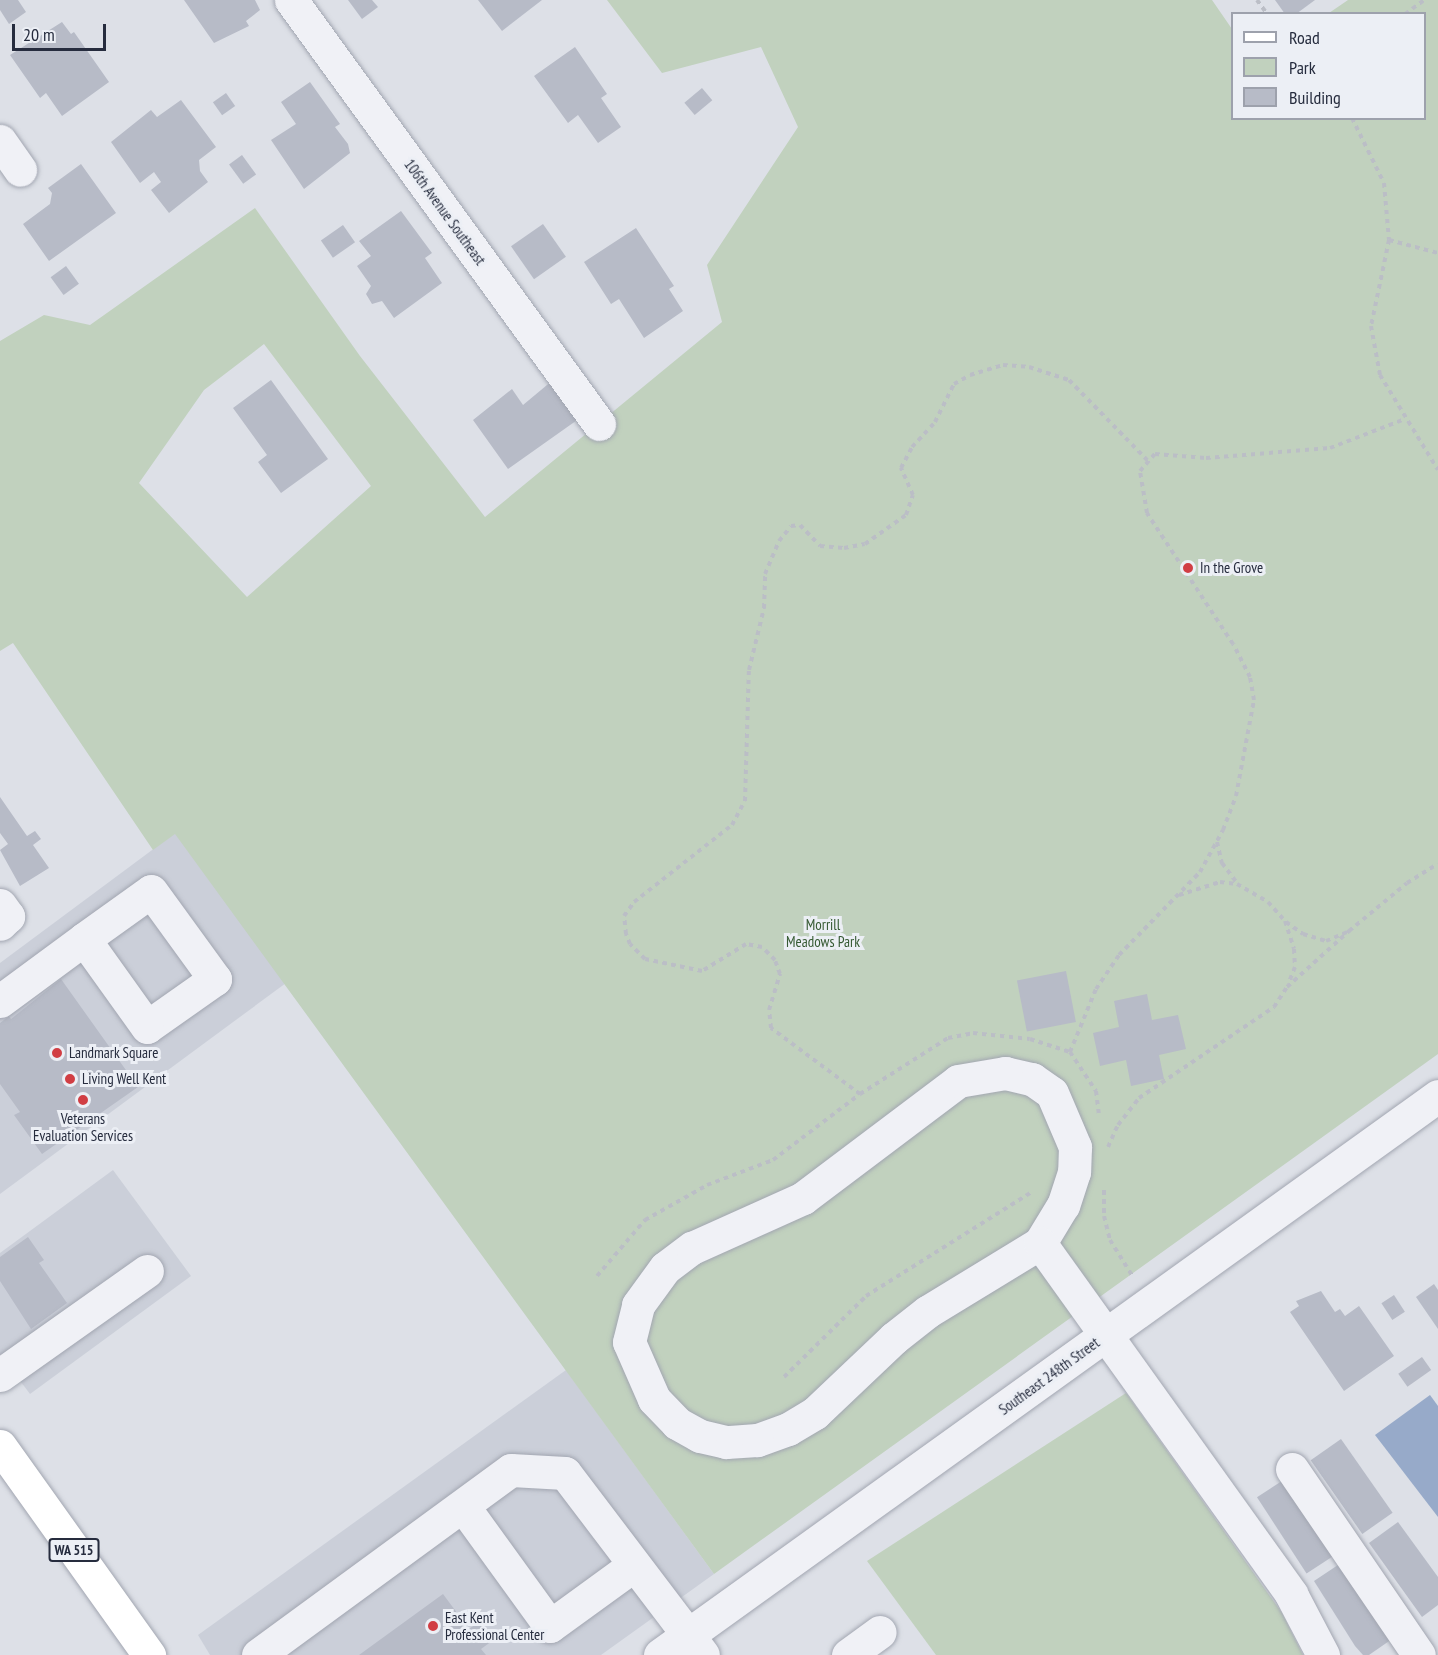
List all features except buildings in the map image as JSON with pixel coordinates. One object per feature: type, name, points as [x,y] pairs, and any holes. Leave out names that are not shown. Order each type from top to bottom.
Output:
[{"type":"main road","name":"WA 515","points":[[0,1446],[149,1655]]},
{"type":"street","name":"106th Avenue Southeast","points":[[291,0],[599,424]]},
{"type":"street","points":[[0,141],[20,170]]},
{"type":"street","points":[[0,904],[8,916],[0,924]]},
{"type":"street","points":[[0,1001],[84,939]]},
{"type":"street","points":[[1005,1073],[1032,1079],[1052,1093],[1076,1147],[1075,1166],[1063,1204],[1040,1243],[927,1312],[894,1338],[815,1413],[788,1429],[757,1440],[726,1442],[700,1436],[677,1423],[654,1399],[629,1342],[638,1305],[665,1268],[692,1248],[802,1198],[958,1081],[1005,1073]]},
{"type":"street","name":"Southeast 248th Street","points":[[660,1655],[695,1645],[1107,1334],[1438,1096]]},
{"type":"street","points":[[1040,1243],[1291,1594],[1323,1655]]},
{"type":"street","points":[[0,1375],[147,1271]]},
{"type":"street","points":[[1292,1469],[1419,1655]]},
{"type":"street","points":[[258,1655],[511,1470],[565,1473],[695,1645]]},
{"type":"street","points":[[463,1506],[550,1626],[634,1564]]},
{"type":"street","points":[[848,1655],[879,1632]]},
{"type":"path","points":[[1408,12],[1424,0]]},
{"type":"path","points":[[1353,120],[1384,183],[1389,240],[1371,326],[1380,375],[1438,470]]},
{"type":"path","points":[[1389,240],[1438,253]]},
{"type":"path","points":[[860,1094],[771,1028],[769,1010],[780,974],[774,960],[762,947],[746,944],[702,971],[645,959],[630,944],[626,934],[624,916],[634,902],[732,825],[746,801],[749,670],[764,609],[765,574],[779,541],[791,526],[800,525],[820,546],[844,548],[865,544],[906,515],[913,495],[901,468],[912,447],[935,422],[954,384],[970,375],[1003,365],[1029,367],[1069,380],[1147,460]]},
{"type":"path","points":[[1070,1052],[1096,989],[1119,955],[1147,922],[1179,895],[1200,872],[1236,796],[1254,700],[1251,677],[1147,513],[1140,471],[1147,460],[1155,454],[1206,458],[1330,448],[1405,419]]},
{"type":"path","points":[[1216,841],[1222,863],[1238,884],[1268,902],[1285,921],[1303,934],[1326,941],[1349,931]]},
{"type":"path","points":[[784,1377],[866,1296],[1075,1166],[1104,1156],[1118,1125],[1139,1098],[1274,1007],[1287,987],[1349,931],[1407,883],[1438,864]]},
{"type":"path","points":[[1179,895],[1220,882],[1238,884]]},
{"type":"path","points":[[1285,921],[1294,958],[1287,987]]},
{"type":"path","points":[[1104,1186],[1104,1216],[1110,1240],[1136,1282]]},
{"type":"shaded area","points":[[175,833],[286,983],[0,1194],[0,963]]},
{"type":"shaded area","points":[[113,1170],[191,1276],[30,1394],[0,1354],[0,1253]]},
{"type":"shaded area","points":[[566,1370],[714,1574],[601,1655],[210,1655],[198,1635]]},
{"type":"green space","name":"Morrill Meadows Park","points":[[607,0],[1212,0],[1231,28],[1231,120],[1426,120],[1426,12],[1330,12],[1348,0],[1438,0],[1438,1054],[714,1574],[175,834],[153,850],[13,643],[0,651],[0,341],[44,315],[90,325],[255,208],[360,356],[485,517],[722,322],[707,265],[798,127],[761,47],[662,73]],"holes":[[[264,344],[371,486],[247,597],[139,483],[204,390]]]},
{"type":"green space","points":[[1126,1393],[1282,1613],[1303,1655],[936,1655],[867,1561]]},
{"type":"water","points":[[1430,1395],[1438,1406],[1438,1517],[1375,1435]]},
{"type":"place","name":"In the Grove","points":[[1188,568]]},
{"type":"place","name":"Landmark Square","points":[[57,1053]]},
{"type":"place","name":"Living Well Kent","points":[[70,1079]]},
{"type":"place","name":"Veterans Evaluation Services","points":[[83,1100]]},
{"type":"place","name":"East Kent Professional Center","points":[[433,1626]]}]
